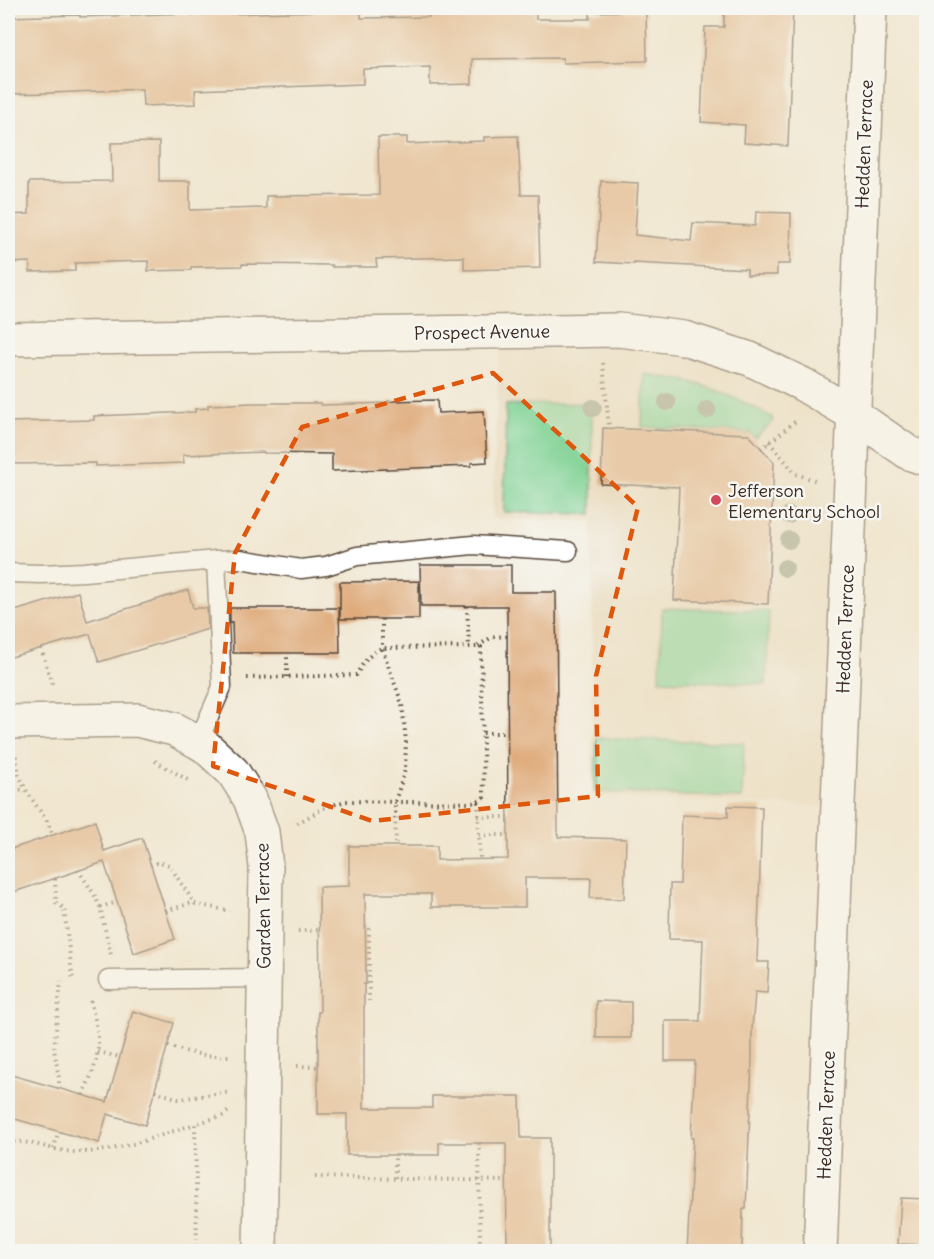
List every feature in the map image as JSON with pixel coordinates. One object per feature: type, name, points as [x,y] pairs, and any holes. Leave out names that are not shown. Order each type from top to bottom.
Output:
[{"type":"street","name":"Hedden Terrace","points":[[820,1251],[870,8]]},
{"type":"street","name":"Prospect Avenue","points":[[8,339],[619,330],[684,338],[750,359],[802,384],[853,414],[909,453],[927,459]]},
{"type":"street","name":"Garden Terrace","points":[[8,722],[137,720],[174,729],[205,746],[233,772],[250,799],[262,832],[266,867],[260,1251]]},
{"type":"lane","points":[[8,573],[84,572],[240,559],[301,569],[326,566],[357,556],[473,545],[568,551]]},
{"type":"lane","points":[[198,742],[222,687],[216,560]]},
{"type":"lane","points":[[112,980],[264,978]]},
{"type":"path","points":[[603,362],[609,428]]},
{"type":"path","points":[[761,449],[796,420]]},
{"type":"path","points":[[769,442],[796,474],[817,481]]},
{"type":"path","points":[[467,606],[469,647]]},
{"type":"path","points":[[382,619],[382,648],[402,704],[406,741],[405,770],[395,802],[396,846]]},
{"type":"path","points":[[477,647],[492,637],[507,636]]},
{"type":"path","points":[[241,678],[356,675],[366,659],[382,648],[481,647],[484,797],[478,802],[470,803],[346,801],[315,812],[288,828]]},
{"type":"path","points":[[41,648],[53,687]]},
{"type":"path","points":[[287,653],[287,677]]},
{"type":"path","points":[[483,733],[508,734]]},
{"type":"path","points":[[16,755],[20,775],[26,789],[47,821],[53,835]]},
{"type":"path","points":[[147,757],[195,785]]},
{"type":"path","points":[[8,791],[26,789]]},
{"type":"path","points":[[478,802],[480,860]]},
{"type":"path","points":[[478,817],[509,817]]},
{"type":"path","points":[[479,835],[508,835]]},
{"type":"path","points":[[150,865],[160,862],[169,865],[195,904]]},
{"type":"path","points":[[78,870],[100,907],[104,920],[112,980]]},
{"type":"path","points":[[55,879],[56,903],[64,908],[73,981]]},
{"type":"path","points":[[100,907],[118,902]]},
{"type":"path","points":[[166,911],[190,903],[230,911],[230,922]]},
{"type":"path","points":[[365,926],[369,926],[369,1001]]},
{"type":"path","points":[[289,932],[320,930]]},
{"type":"path","points":[[59,1089],[54,1049],[61,981]]},
{"type":"path","points":[[83,1095],[98,1052],[96,1026],[88,992]]},
{"type":"path","points":[[168,1046],[194,1054],[232,1056]]},
{"type":"path","points":[[98,1052],[120,1057]]},
{"type":"path","points":[[288,1066],[318,1067]]},
{"type":"path","points":[[155,1091],[179,1099],[233,1091],[232,1099]]},
{"type":"path","points":[[8,1142],[30,1143],[67,1152],[110,1149],[222,1116],[229,1112],[231,1106]]},
{"type":"path","points":[[195,1124],[197,1251]]},
{"type":"path","points":[[54,1149],[58,1131]]},
{"type":"path","points":[[479,1143],[480,1251]]},
{"type":"path","points":[[395,1155],[395,1179]]},
{"type":"path","points":[[315,1177],[507,1181]]},
{"type":"highlighted area","points":[[493,373],[638,507],[596,676],[598,796],[372,821],[213,766],[235,553],[302,427]]},
{"type":"shaded area","points":[[500,332],[684,338],[853,414],[838,807],[592,797],[592,521],[492,519]]},
{"type":"green space","points":[[644,374],[679,379],[711,388],[772,417],[773,422],[755,438],[749,432],[746,436],[741,432],[642,427]]},
{"type":"green space","points":[[592,403],[592,514],[504,512],[506,405]]},
{"type":"green space","points":[[662,608],[769,611],[766,684],[660,680]]},
{"type":"green space","points":[[597,738],[744,743],[742,798],[595,792]]},
{"type":"building","points":[[536,8],[536,19],[590,19],[590,12],[646,11],[647,61],[563,63],[563,58],[472,59],[472,84],[430,85],[430,67],[363,69],[363,84],[195,90],[196,104],[143,106],[142,89],[8,94],[8,17],[361,10],[361,18],[429,17],[429,9]]},
{"type":"building","points":[[724,8],[793,8],[788,146],[744,143],[745,125],[701,122],[705,27],[724,27]]},
{"type":"building","points":[[518,136],[521,195],[538,195],[540,268],[464,270],[464,257],[376,259],[377,267],[242,264],[242,266],[191,267],[191,270],[148,271],[148,261],[75,263],[75,271],[30,272],[30,262],[8,263],[8,215],[29,214],[29,182],[112,181],[111,143],[159,142],[159,181],[190,181],[190,210],[266,208],[266,196],[379,195],[378,137],[407,137],[407,144],[484,141],[484,137]]},
{"type":"building","points":[[601,181],[638,183],[635,235],[691,241],[693,223],[755,226],[756,212],[791,213],[790,264],[777,264],[777,275],[747,275],[747,269],[596,262]]},
{"type":"building","points":[[437,400],[438,413],[484,411],[487,462],[471,463],[471,466],[332,471],[332,454],[264,452],[183,455],[184,463],[96,466],[96,463],[8,464],[8,422],[94,420],[94,416],[195,412],[195,409],[208,408],[208,405],[321,403],[321,405]]},
{"type":"building","points":[[603,428],[748,434],[774,462],[768,604],[674,600],[679,487],[601,484]]},
{"type":"building","points":[[420,565],[511,565],[511,592],[556,592],[558,837],[626,839],[624,899],[590,898],[591,878],[525,878],[525,907],[431,907],[431,894],[365,894],[364,1108],[432,1108],[432,1096],[520,1096],[521,1138],[550,1138],[550,1251],[507,1251],[506,1143],[439,1143],[439,1155],[347,1155],[347,1114],[318,1114],[319,887],[349,886],[349,846],[437,846],[437,860],[508,859],[507,606],[421,606]]},
{"type":"building","points":[[419,581],[419,619],[340,619],[340,582]]},
{"type":"building","points":[[188,590],[193,608],[207,608],[208,629],[99,662],[90,634],[8,658],[8,613],[78,592],[87,621]]},
{"type":"building","points":[[230,608],[339,608],[340,653],[233,653]]},
{"type":"building","points":[[728,806],[762,807],[757,962],[769,962],[767,993],[755,992],[746,1209],[743,1209],[742,1251],[687,1251],[695,1061],[665,1061],[665,1021],[700,1021],[703,940],[669,939],[670,884],[680,884],[682,815],[728,817]]},
{"type":"building","points":[[95,821],[104,851],[142,838],[175,939],[134,953],[104,862],[8,894],[8,850]]},
{"type":"building","points":[[596,1001],[631,1002],[631,1038],[596,1038]]},
{"type":"building","points":[[133,1011],[174,1023],[145,1125],[107,1114],[99,1143],[8,1117],[8,1074],[107,1102]]},
{"type":"building","points":[[901,1198],[927,1199],[927,1245],[898,1244]]},
{"type":"place","name":"Jefferson Elementary School","points":[[716,500]]}]
